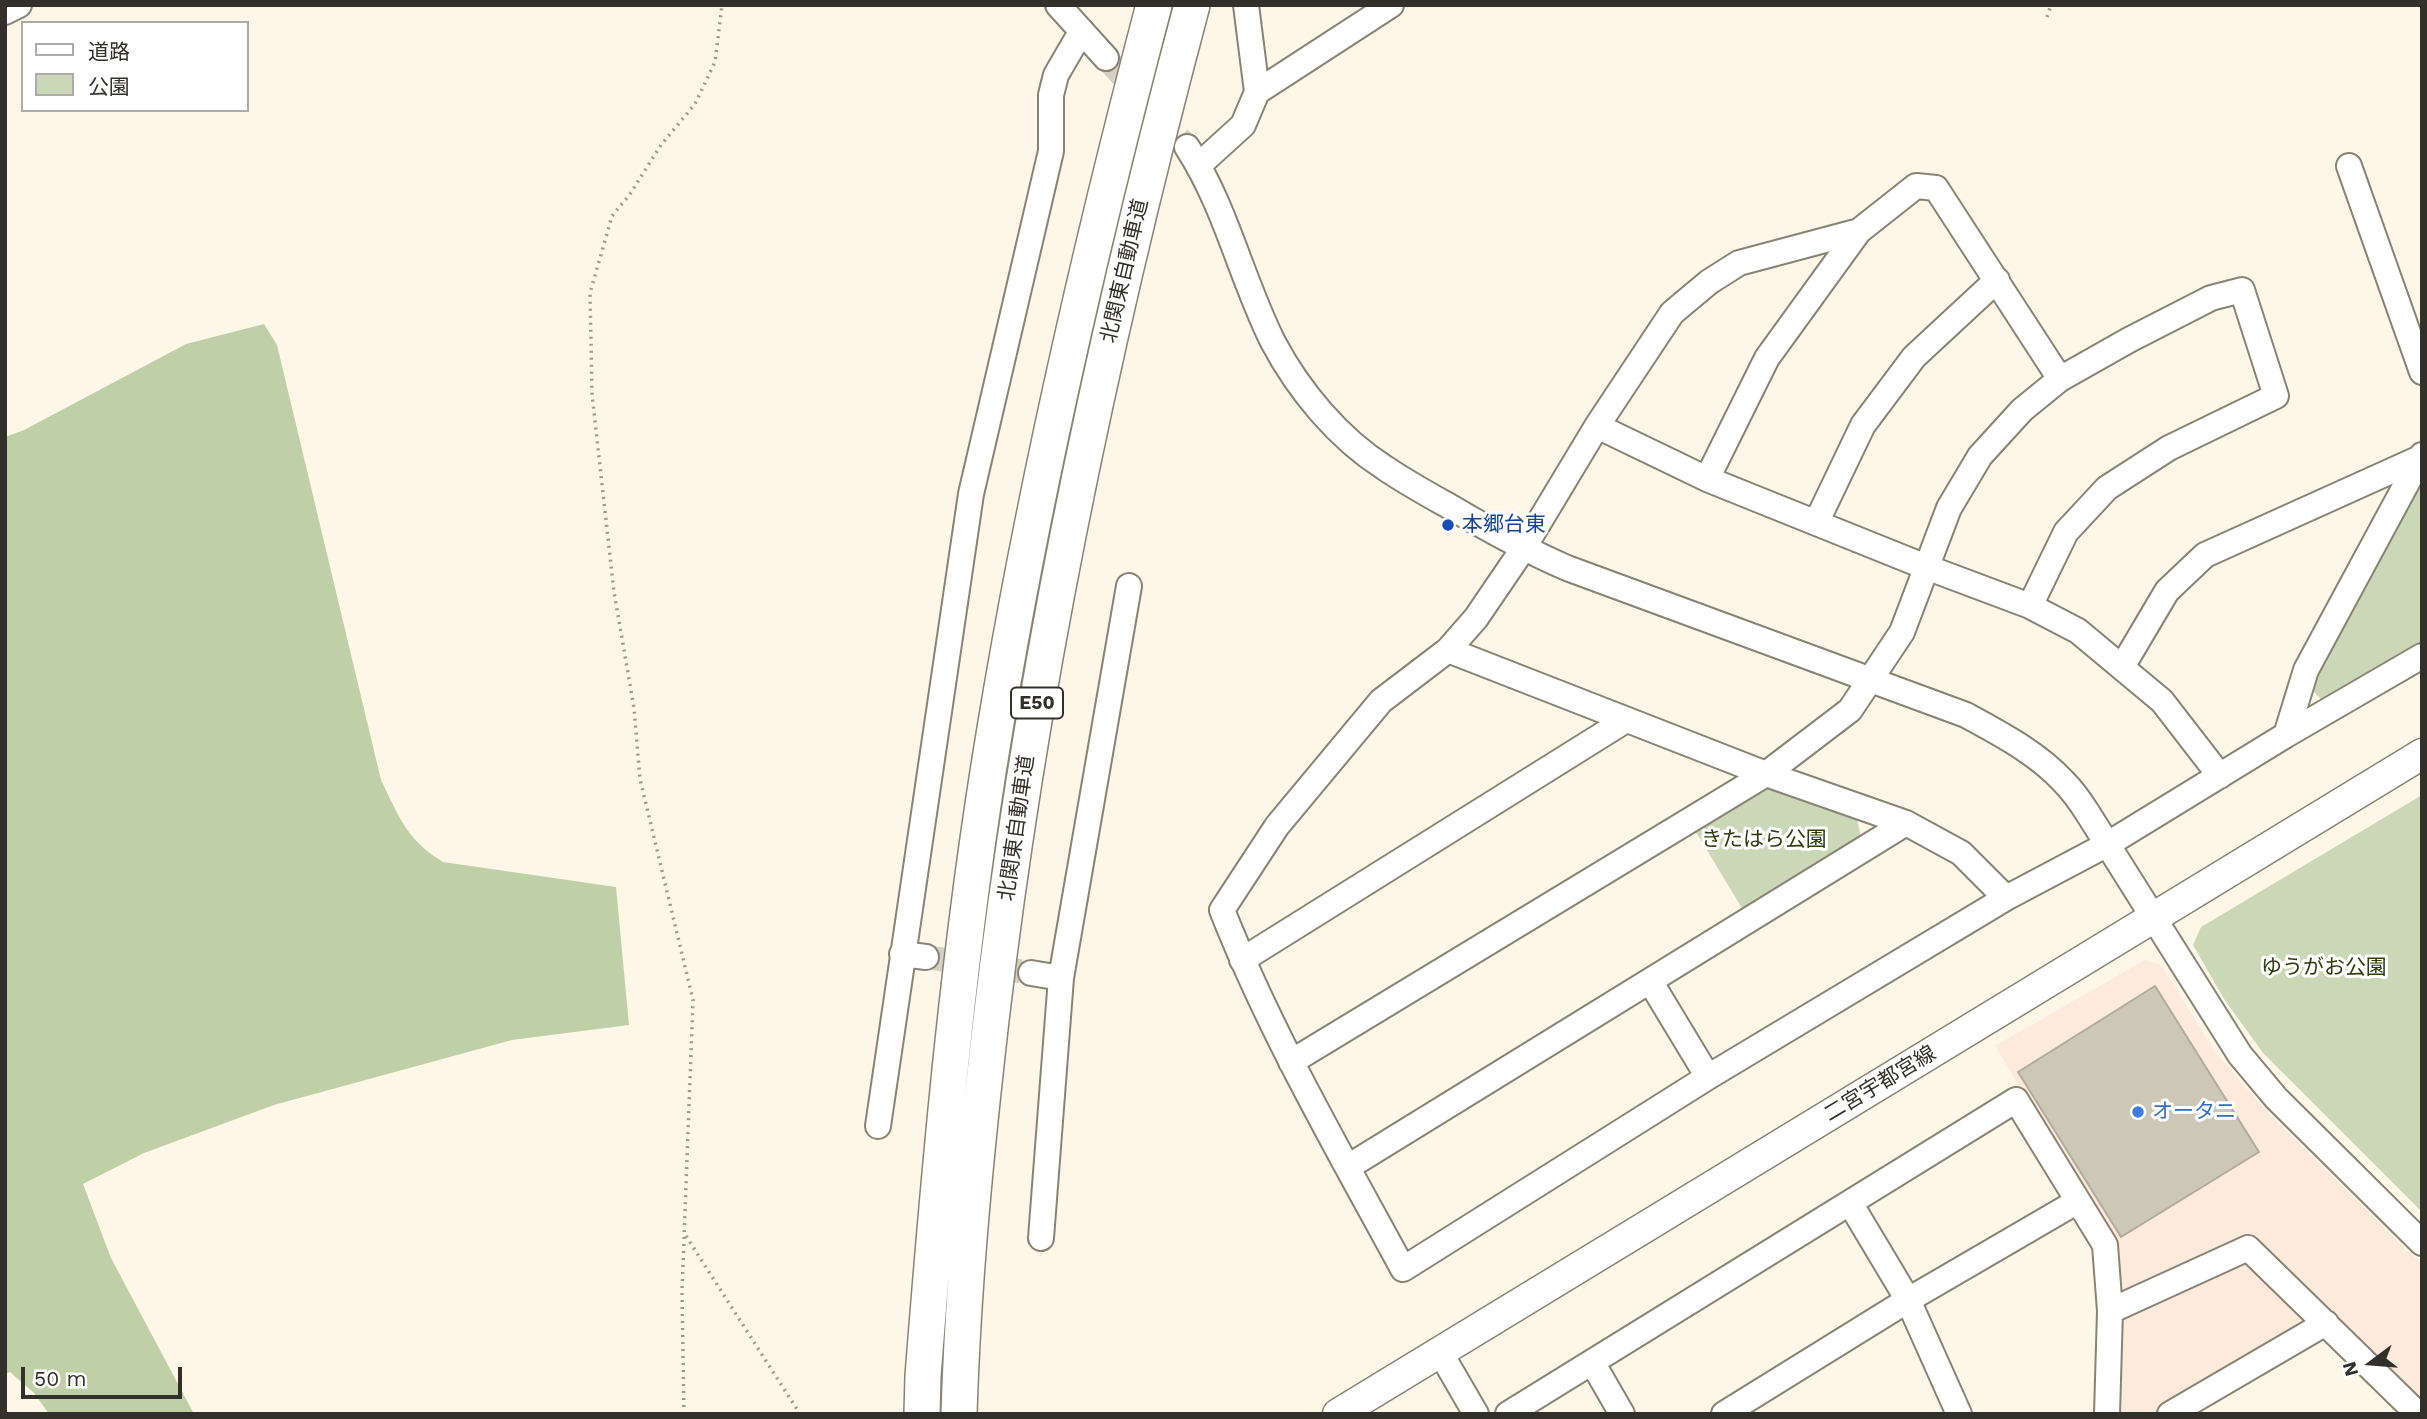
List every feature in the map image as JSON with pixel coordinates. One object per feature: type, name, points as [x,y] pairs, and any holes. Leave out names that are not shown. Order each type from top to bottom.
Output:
[{"type":"highway","name":"北関東自動車道","points":[[922,1414],[942,1130],[964,940],[995,730],[1073,332],[1154,5]]},
{"type":"highway","name":"北関東自動車道","points":[[959,1414],[976,1149],[1002,934],[1031,736],[1108,345],[1155,142],[1192,5]]},
{"type":"main road","name":"二宮宇都宮線","points":[[1338,1414],[2422,754]]},
{"type":"street","points":[[5,12],[19,5]]},
{"type":"street","points":[[1058,5],[1106,58]]},
{"type":"street","points":[[1246,5],[1257,92],[1243,125],[1193,156],[1219,207],[1250,290],[1274,343],[1324,417],[1383,467],[1523,549],[1567,568],[1966,715],[2010,738],[2041,760],[2064,781],[2108,844],[2240,1055],[2276,1098],[2422,1243]]},
{"type":"street","points":[[1257,92],[1391,5]]},
{"type":"street","points":[[878,1126],[914,956],[971,494],[1051,151],[1051,95],[1056,75],[1081,32]]},
{"type":"street","points":[[2349,166],[2422,372]]},
{"type":"street","points":[[1707,479],[1768,358],[1859,231],[1916,186],[1936,188],[2060,379]]},
{"type":"street","points":[[1859,231],[1739,263],[1709,282],[1672,313],[1597,426],[1523,549],[1476,618],[1448,650],[1381,701],[1277,826],[1222,910],[1242,960],[1291,1062],[1403,1269],[1708,1077],[2006,898],[2108,844],[2422,656]]},
{"type":"street","points":[[1816,523],[1870,415],[1914,357],[1997,280]]},
{"type":"street","points":[[1291,1062],[1766,774],[1850,710],[1902,632],[1949,508],[1980,456],[2022,410],[2060,379],[2129,340],[2211,298],[2242,290],[2276,396],[2169,448],[2108,488],[2066,532],[2030,606]]},
{"type":"street","points":[[1597,426],[1707,479],[2030,606],[2078,631],[2162,701],[2220,776]]},
{"type":"street","points":[[2122,667],[2166,591],[2204,555],[2421,456]]},
{"type":"street","points":[[2287,735],[2306,670],[2421,456]]},
{"type":"street","points":[[1041,1238],[1061,978],[1129,586]]},
{"type":"street","points":[[1448,650],[1766,774],[1906,823],[1961,853],[2006,898]]},
{"type":"street","points":[[1242,960],[1626,720]]},
{"type":"street","points":[[1348,1167],[1906,823]]},
{"type":"street","points":[[1031,973],[1061,978]]},
{"type":"street","points":[[1650,981],[1708,1077]]},
{"type":"street","points":[[1508,1414],[2016,1100],[2105,1245],[2110,1311],[2106,1414]]},
{"type":"street","points":[[1724,1414],[1908,1300],[2078,1201]]},
{"type":"street","points":[[1850,1203],[1908,1300],[1953,1412]]},
{"type":"street","points":[[2110,1311],[2248,1248],[2417,1412]]},
{"type":"street","points":[[2170,1414],[2326,1323]]},
{"type":"street","points":[[1440,1352],[1476,1414]]},
{"type":"street","points":[[1592,1362],[1622,1414]]},
{"type":"path","points":[[684,1414],[682,1292],[693,1000],[640,779],[634,708],[614,593],[592,394],[590,293],[612,216],[630,194],[661,145],[695,104],[715,62],[722,5]]},
{"type":"path","points":[[2047,17],[2051,5]]},
{"type":"path","points":[[685,1235],[800,1414]]},
{"type":"shaded area","points":[[2145,960],[2161,965],[2216,1053],[2268,1113],[2422,1265],[2422,1394],[2412,1394],[2329,1309],[2154,1414],[2117,1414],[2115,1242],[1995,1046]]},
{"type":"green space","points":[[264,324],[277,345],[381,780],[393,805],[412,836],[443,862],[616,887],[629,1025],[512,1040],[274,1105],[144,1153],[83,1184],[111,1258],[194,1414],[49,1414],[34,1393],[10,1372],[5,1374],[5,437],[24,430],[186,344]]},
{"type":"green space","points":[[2422,480],[2422,643],[2324,702],[2311,689]]},
{"type":"green space","name":"きたはら公園","points":[[1773,786],[1857,818],[1861,838],[1743,910],[1693,827],[1755,788]]},
{"type":"green space","name":"ゆうがお公園","points":[[2422,795],[2422,1212],[2263,1053],[2224,999],[2193,945],[2201,927]]},
{"type":"building","name":"オータニ","points":[[2155,986],[2259,1152],[2121,1237],[2018,1072]]},
{"type":"tunnel","points":[[1106,58],[1187,147]]},
{"type":"tunnel","points":[[926,957],[1031,973]]},
{"type":"place","name":"本郷台東","points":[[1448,525]]},
{"type":"place","name":"オータニ","points":[[2138,1112]]}]
